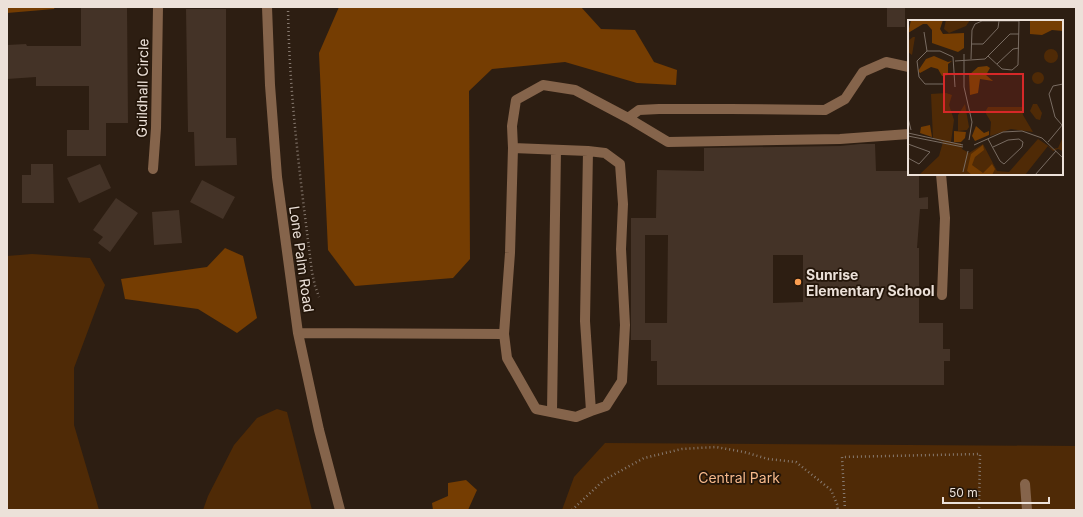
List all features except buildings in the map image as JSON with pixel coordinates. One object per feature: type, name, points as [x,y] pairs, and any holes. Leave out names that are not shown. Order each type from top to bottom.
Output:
[{"type":"street","name":"Guildhall Circle","points":[[153,169],[156,128],[158,7]]},
{"type":"street","name":"Lone Palm Road","points":[[267,7],[270,85],[277,177],[298,333],[319,430],[340,510]]},
{"type":"street","points":[[628,118],[640,110],[659,109],[825,110],[845,99],[863,72],[886,62],[908,67]]},
{"type":"street","points":[[513,148],[605,153],[620,164],[623,204],[621,249],[625,325],[622,381],[606,406],[576,416],[536,409],[506,358],[504,334],[510,253],[513,148],[512,126],[516,100],[543,85],[575,90],[628,118],[668,142],[840,139],[908,134]]},
{"type":"street","points":[[552,412],[556,150]]},
{"type":"street","points":[[588,151],[585,320],[591,411]]},
{"type":"street","points":[[941,175],[946,218],[942,295]]},
{"type":"street","points":[[298,333],[504,334]]},
{"type":"street","points":[[1025,484],[1027,510]]},
{"type":"path","points":[[288,7],[297,157],[312,272],[319,296]]},
{"type":"path","points":[[572,510],[604,480],[644,458],[682,449],[716,447],[744,452],[768,459],[796,462],[831,490],[838,510]]},
{"type":"path","points":[[845,510],[842,457],[980,454],[979,510]]},
{"type":"green space","points":[[32,254],[90,258],[105,285],[74,368],[74,425],[99,510],[7,510],[7,256]]},
{"type":"green space","points":[[277,409],[287,412],[312,510],[203,510],[208,496],[234,445],[257,418]]},
{"type":"green space","name":"Central Park","points":[[605,443],[1076,446],[1076,510],[562,510],[574,477]]},
{"type":"shaded area","points":[[7,7],[55,7],[54,9],[7,13]]},
{"type":"shaded area","points":[[339,7],[581,7],[601,29],[635,30],[654,62],[677,70],[676,85],[637,83],[565,62],[492,69],[469,91],[470,259],[453,278],[355,286],[328,250],[319,53]]},
{"type":"shaded area","points":[[225,248],[243,256],[257,318],[237,333],[198,309],[125,299],[121,279],[207,267]]},
{"type":"shaded area","points":[[466,480],[477,490],[468,510],[433,510],[432,503],[448,496],[448,483]]},
{"type":"place","name":"Sunrise Elementary School","points":[[798,282]]}]
